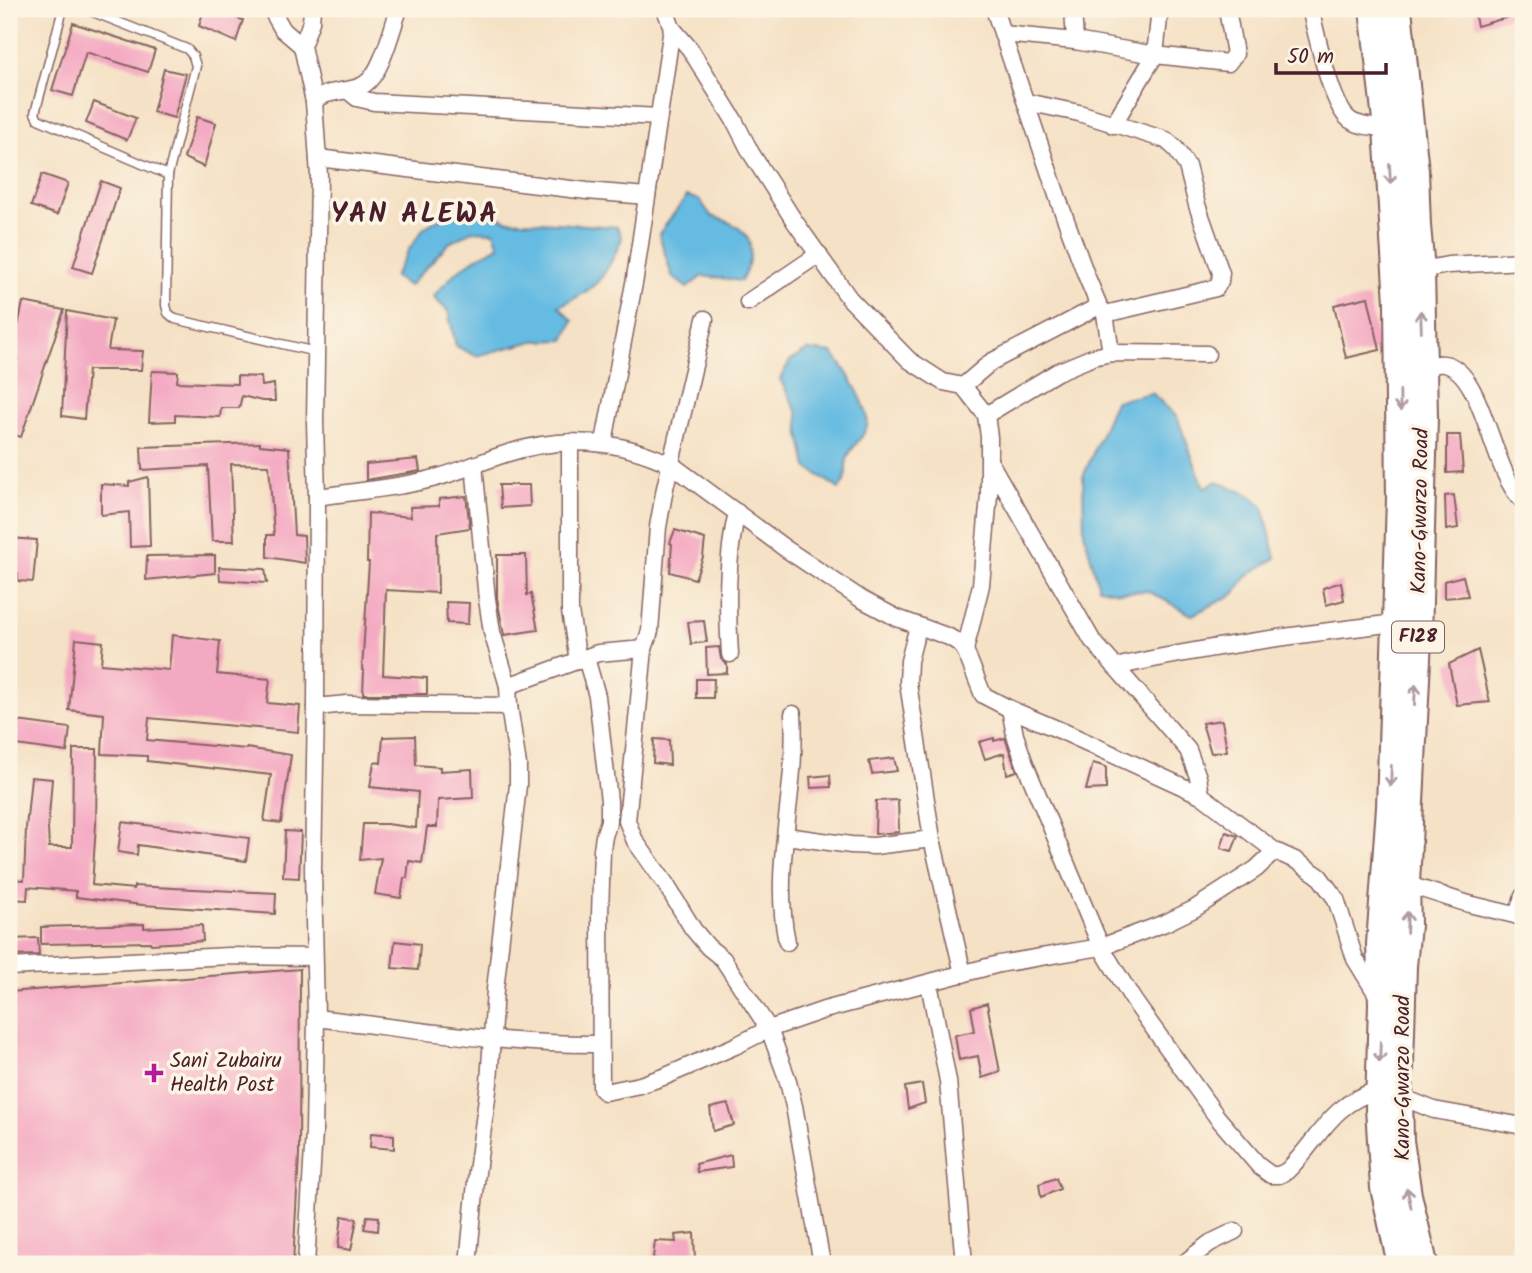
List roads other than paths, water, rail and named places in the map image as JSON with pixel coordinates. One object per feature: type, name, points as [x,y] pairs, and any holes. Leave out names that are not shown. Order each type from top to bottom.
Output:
[{"type":"main road","name":"Kano-Gwarzo Road","points":[[1373,9],[1387,128],[1398,302],[1401,435],[1390,807],[1382,908],[1392,966],[1389,1093],[1379,1126],[1384,1188],[1401,1264]]},
{"type":"main road","name":"Kano-Gwarzo Road","points":[[1398,9],[1414,162],[1421,270],[1423,501],[1406,884],[1407,925],[1382,1003],[1389,1093],[1424,1264]]},
{"type":"street","points":[[271,9],[283,30],[302,46]]},
{"type":"street","points":[[306,1264],[314,1132],[316,1018],[313,957],[318,158],[314,102],[302,46],[311,22],[312,9]]},
{"type":"street","points":[[314,102],[321,96],[363,86],[375,74],[399,9]]},
{"type":"street","points":[[664,9],[672,28],[690,49],[758,163],[849,298],[909,360],[943,382],[963,386],[986,415],[990,462],[981,585],[965,650]]},
{"type":"street","points":[[994,9],[1060,204],[1102,310],[1111,353]]},
{"type":"street","points":[[1073,9],[1075,41]]},
{"type":"street","points":[[1114,124],[1155,55],[1160,9]]},
{"type":"street","points":[[1003,34],[1075,41],[1155,55],[1228,63],[1235,54],[1227,9]]},
{"type":"street","points":[[1310,9],[1337,105],[1351,121],[1370,127],[1387,128]]},
{"type":"street","points":[[604,442],[628,320],[672,28]]},
{"type":"street","points":[[347,90],[357,98],[374,102],[659,117]]},
{"type":"street","points":[[963,386],[991,362],[1102,310],[1216,288],[1221,276],[1196,205],[1187,166],[1166,140],[1079,113],[1026,102]]},
{"type":"street","points":[[318,158],[647,196]]},
{"type":"street","points":[[748,302],[819,254]]},
{"type":"street","points":[[1421,270],[1448,265],[1523,261]]},
{"type":"street","points":[[705,319],[658,527],[650,631],[644,649],[627,821],[635,841],[693,929],[708,947],[723,959],[769,1029],[794,1106],[822,1264]]},
{"type":"street","points":[[986,415],[1077,362],[1111,353],[1207,354]]},
{"type":"street","points":[[1423,366],[1443,364],[1454,367],[1468,381],[1476,395],[1506,478],[1523,501]]},
{"type":"street","points":[[317,497],[423,481],[524,448],[570,442],[604,442],[654,456],[672,465],[795,556],[861,600],[897,618],[950,636],[965,650],[983,695],[1201,795],[1275,851],[1297,861],[1319,876],[1336,899],[1355,958],[1382,1003]]},
{"type":"street","points":[[570,442],[570,598],[582,660],[597,696],[603,733],[609,821],[602,849],[601,1088],[608,1092],[640,1085],[685,1068],[769,1029],[824,1010],[1035,957],[1101,947],[1194,909],[1256,869],[1275,851]]},
{"type":"street","points":[[990,462],[1080,623],[1188,750],[1198,777],[1201,795]]},
{"type":"street","points":[[468,1264],[518,785],[508,687],[492,632],[474,465]]},
{"type":"street","points":[[730,654],[729,561],[737,512]]},
{"type":"street","points":[[1115,667],[1183,651],[1396,623]]},
{"type":"street","points":[[918,626],[909,661],[908,682],[932,839],[963,974]]},
{"type":"street","points":[[508,687],[598,653],[644,649]]},
{"type":"street","points":[[316,707],[347,704],[509,706]]},
{"type":"street","points":[[1010,709],[1025,764],[1101,947],[1134,1001],[1217,1116],[1266,1173],[1279,1175],[1287,1171],[1344,1105],[1367,1093],[1389,1093],[1434,1110],[1523,1126]]},
{"type":"street","points":[[787,942],[782,910],[782,864],[793,769],[793,714]]},
{"type":"street","points":[[609,821],[627,821]]},
{"type":"street","points":[[786,836],[874,846],[932,839]]},
{"type":"street","points":[[1406,884],[1469,904],[1520,916],[1523,896]]},
{"type":"street","points":[[9,967],[229,956],[313,957]]},
{"type":"street","points":[[929,983],[948,1080],[964,1264]]},
{"type":"street","points":[[316,1018],[491,1040],[600,1044]]},
{"type":"street","points":[[1184,1264],[1210,1243],[1235,1231]]},
{"type":"lane","points":[[63,9],[35,113],[38,119],[169,175]]},
{"type":"lane","points":[[85,9],[187,49],[193,55],[196,66],[169,175],[166,304],[169,313],[175,319],[316,352]]},
{"type":"water","points":[[687,196],[700,200],[711,216],[735,226],[748,239],[750,257],[741,281],[702,276],[687,288],[672,276],[659,234]]},
{"type":"water","points":[[453,210],[487,210],[506,220],[617,227],[622,238],[599,280],[583,294],[559,306],[573,321],[564,340],[534,341],[476,356],[456,346],[448,311],[433,297],[455,273],[499,246],[494,232],[472,231],[449,243],[409,286],[394,277],[424,228]]},
{"type":"water","points":[[808,350],[832,353],[856,388],[865,409],[867,426],[849,455],[846,476],[839,489],[807,467],[798,413],[780,379],[790,361]]},
{"type":"water","points":[[1152,393],[1177,417],[1204,488],[1217,481],[1250,495],[1263,506],[1276,558],[1248,575],[1234,594],[1192,615],[1148,591],[1120,592],[1099,588],[1084,532],[1083,477],[1115,401]]},
{"type":"place","name":"Sani Zubairu Health Post","points":[[154,1073]]},
{"type":"district","name":"YAN ALEWA","points":[[415,214]]}]
